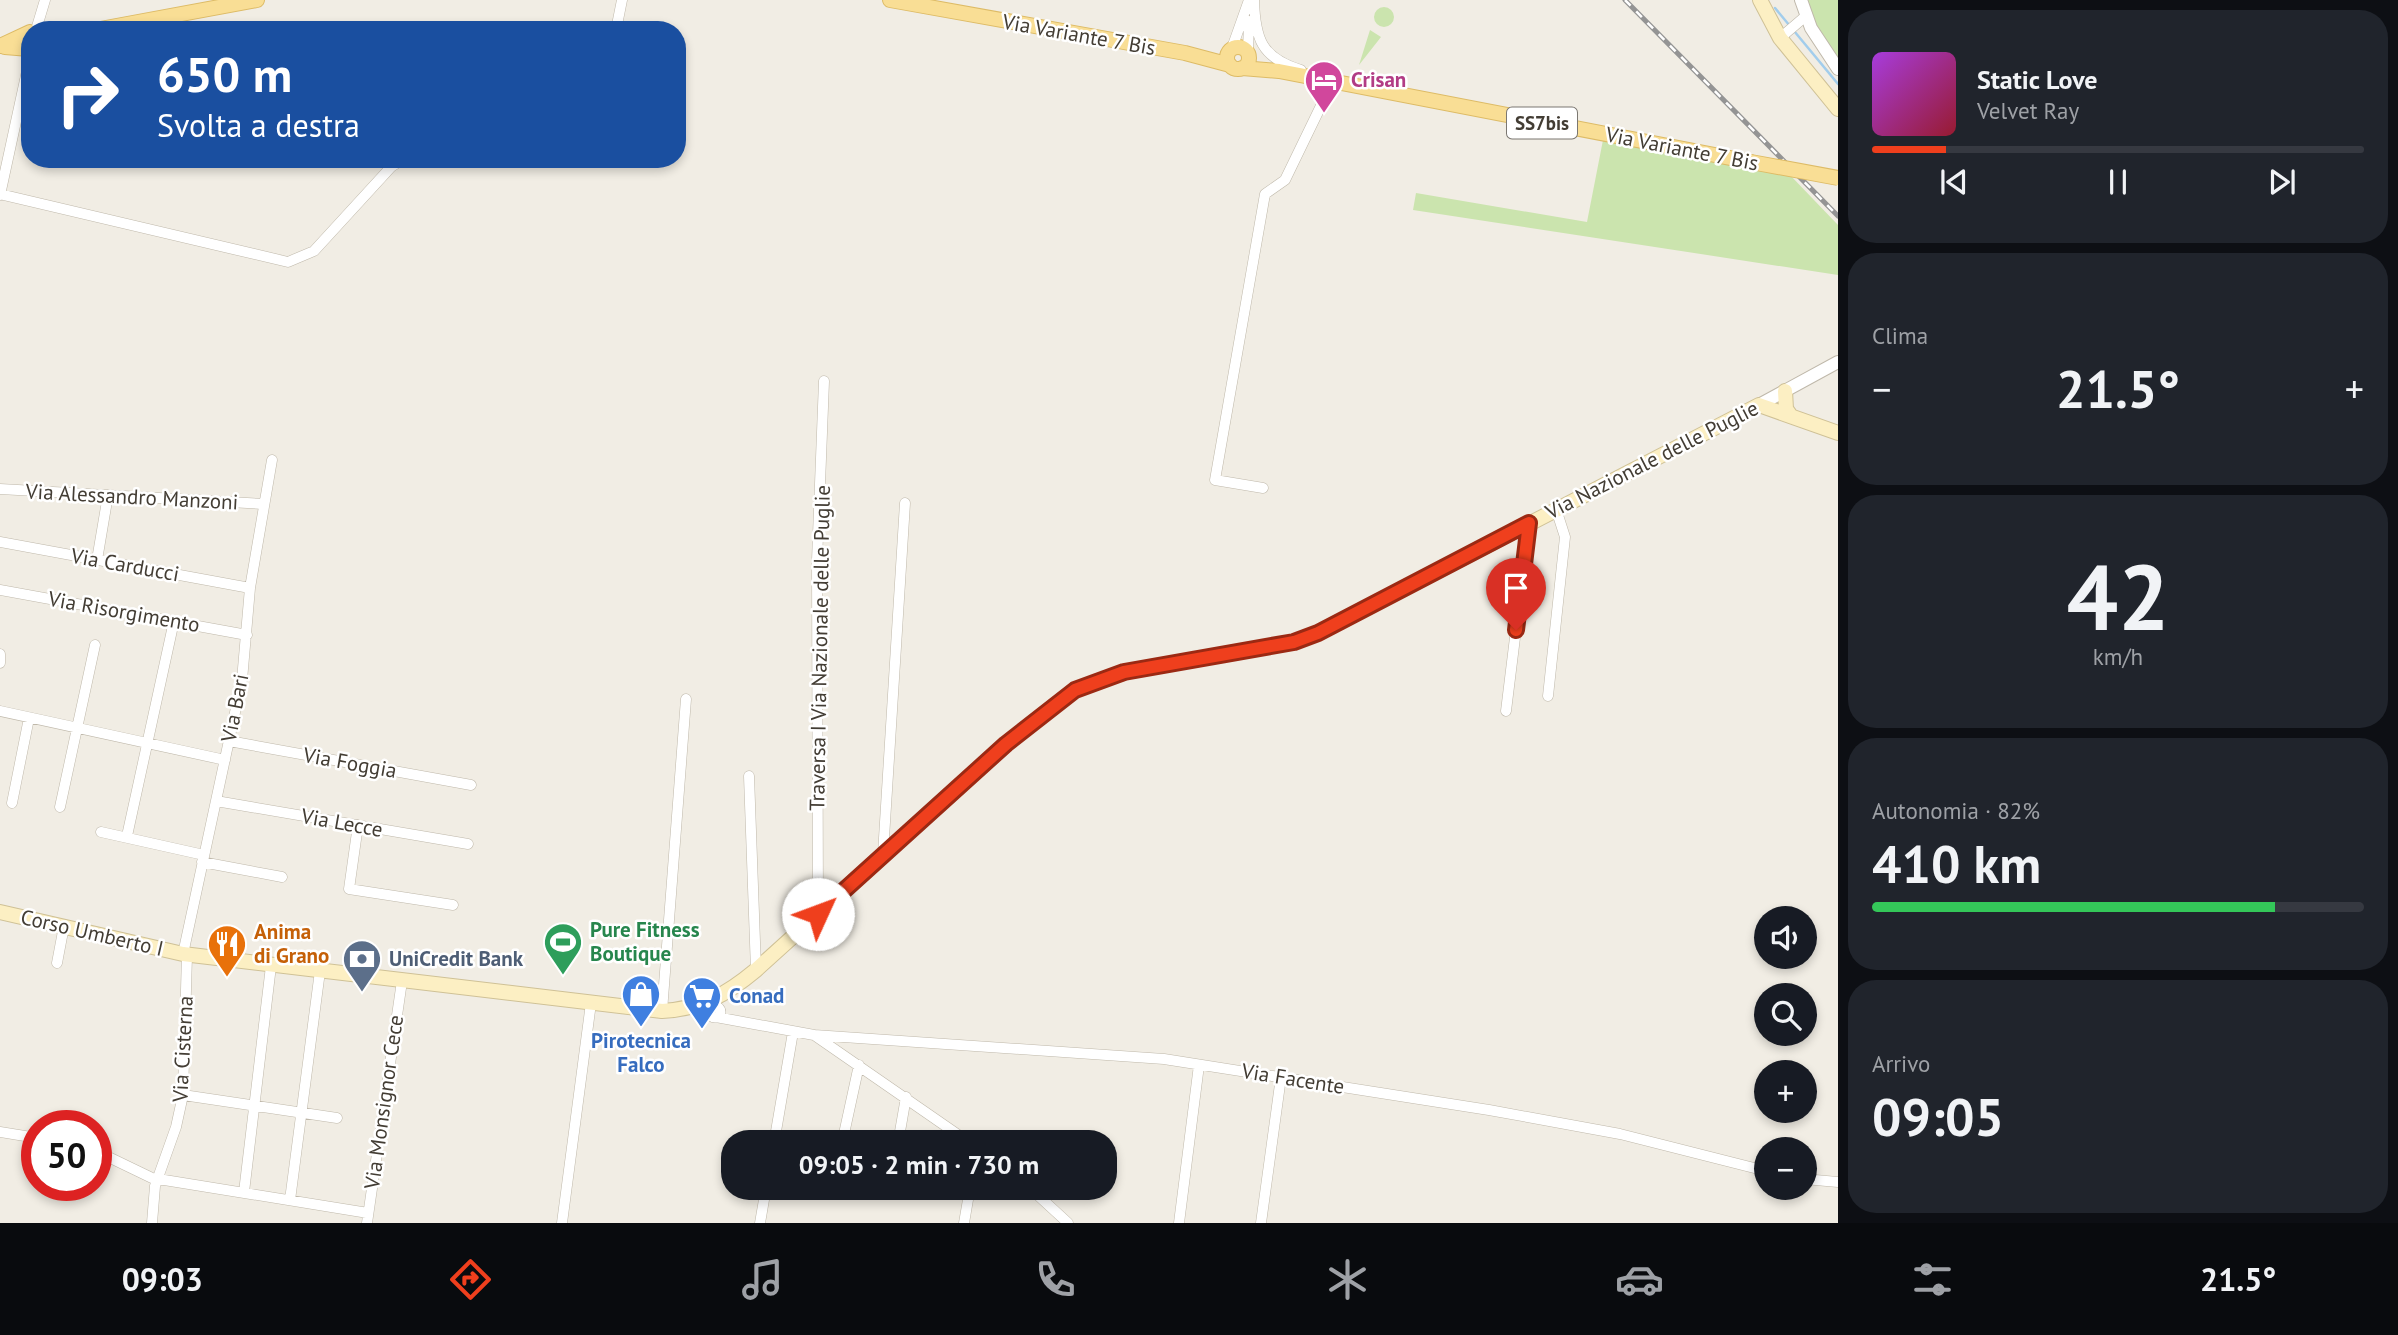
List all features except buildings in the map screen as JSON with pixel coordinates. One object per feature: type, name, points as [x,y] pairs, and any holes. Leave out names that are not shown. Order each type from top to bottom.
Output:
[{"type":"main road","points":[[144,21],[257,0]]},
{"type":"main road","name":"Via Variante 7 Bis","points":[[890,0],[1185,53],[1236,67],[1279,71],[1334,81],[1838,178]]},
{"type":"main road","points":[[1760,0],[1788,31],[1838,108]]},
{"type":"main road","points":[[0,47],[21,36]]},
{"type":"main road","points":[[0,47],[21,49]]},
{"type":"main road","name":"SS7bis","points":[[1231,49],[1242,47],[1248,52]]},
{"type":"main road","points":[[1231,49],[1227,55],[1236,67],[1247,64],[1248,52]]},
{"type":"main road","name":"Via Variante 7 Bis","points":[[1185,53],[1231,49]]},
{"type":"main road","name":"Via Variante 7 Bis","points":[[1248,52],[1279,71]]},
{"type":"main road","points":[[1785,391],[1786,409],[1791,416]]},
{"type":"main road","name":"Via Nazionale delle Puglie","points":[[185,955],[662,1011],[691,1008],[725,994],[756,970],[1006,744],[1075,690],[1124,672],[1294,642],[1318,633],[1762,403],[1838,433]]},
{"type":"main road","points":[[1726,421],[1791,416]]},
{"type":"main road","name":"Corso Umberto I","points":[[0,912],[185,955]]},
{"type":"street","points":[[39,21],[45,0]]},
{"type":"street","points":[[618,21],[622,0]]},
{"type":"street","points":[[1231,49],[1251,0]]},
{"type":"street","points":[[1248,52],[1251,0]]},
{"type":"street","points":[[1251,0],[1255,28],[1263,47],[1281,62],[1317,78]]},
{"type":"street","points":[[1801,0],[1826,53],[1838,69]]},
{"type":"street","points":[[1788,31],[1807,15]]},
{"type":"street","points":[[1263,488],[1215,480],[1265,194],[1285,180],[1334,81]]},
{"type":"street","points":[[21,98],[0,194],[288,262],[314,251],[390,168]]},
{"type":"street","name":"Via Nazionale delle Puglie","points":[[1762,403],[1838,362]]},
{"type":"street","name":"Traversa I Via Nazionale delle Puglie","points":[[818,914],[817,561],[824,381]]},
{"type":"street","name":"Via Bari","points":[[185,955],[242,680],[250,588],[272,460]]},
{"type":"street","name":"Via Alessandro Manzoni","points":[[0,489],[264,504]]},
{"type":"street","points":[[97,559],[108,495]]},
{"type":"street","points":[[883,854],[905,503]]},
{"type":"street","points":[[1548,696],[1565,537],[1556,509]]},
{"type":"street","points":[[1506,711],[1529,523]]},
{"type":"street","name":"Via Carducci","points":[[0,542],[250,588]]},
{"type":"street","name":"Via Risorgimento","points":[[0,590],[247,635]]},
{"type":"street","points":[[127,836],[174,621]]},
{"type":"street","points":[[60,807],[95,645]]},
{"type":"street","points":[[0,654],[0,663]]},
{"type":"street","points":[[662,1011],[686,699]]},
{"type":"street","points":[[0,712],[225,760]]},
{"type":"street","points":[[12,803],[29,718]]},
{"type":"street","name":"Via Foggia","points":[[229,741],[471,785]]},
{"type":"street","points":[[749,776],[756,970]]},
{"type":"street","name":"Via Lecce","points":[[216,801],[468,844]]},
{"type":"street","points":[[358,825],[349,889],[453,905]]},
{"type":"street","points":[[101,832],[127,836],[282,877]]},
{"type":"street","points":[[57,964],[64,926]]},
{"type":"street","name":"Via Cisterna","points":[[152,1223],[151,1209],[157,1179],[176,1127],[183,1095],[185,955]]},
{"type":"street","points":[[244,1192],[271,966]]},
{"type":"street","points":[[289,1200],[320,971]]},
{"type":"street","name":"Via Monsignor Cece","points":[[367,1218],[402,981]]},
{"type":"street","points":[[715,1014],[725,994]]},
{"type":"street","points":[[562,1223],[591,1003]]},
{"type":"street","name":"Via Facente","points":[[691,1008],[814,1035],[1164,1059],[1620,1134],[1754,1168]]},
{"type":"street","points":[[776,1130],[793,1032]]},
{"type":"street","points":[[814,1035],[952,1130]]},
{"type":"street","points":[[845,1130],[859,1065]]},
{"type":"street","points":[[1179,1223],[1199,1065]]},
{"type":"street","points":[[1261,1223],[1281,1077]]},
{"type":"street","points":[[183,1095],[337,1118]]},
{"type":"street","points":[[900,1130],[906,1097]]},
{"type":"street","points":[[0,1132],[21,1135]]},
{"type":"street","points":[[112,1158],[157,1179],[289,1200],[367,1218]]},
{"type":"street","points":[[1817,1180],[1838,1182]]},
{"type":"street","points":[[760,1223],[764,1200]]},
{"type":"street","points":[[964,1223],[968,1200]]},
{"type":"street","points":[[1043,1200],[1068,1223]]},
{"type":"green space","points":[[1806,0],[1838,0],[1838,62],[1823,42]]},
{"type":"green space","points":[[1384,7],[1391,10],[1394,17],[1391,24],[1384,27],[1377,24],[1374,17],[1377,10]]},
{"type":"green space","points":[[1370,30],[1381,37],[1359,65]]},
{"type":"green space","points":[[1603,140],[1790,175],[1838,225],[1838,275],[1413,210],[1416,193],[1587,222]]},
{"type":"waterway","points":[[1775,8],[1838,84]]},
{"type":"railway","points":[[1625,0],[1838,216]]},
{"type":"place","name":"Crisan","points":[[1324,114]]},
{"type":"place","name":"Pure Fitness Boutique","points":[[563,976]]},
{"type":"place","name":"Anima di Grano","points":[[227,978]]},
{"type":"place","name":"UniCredit Bank","points":[[362,993]]},
{"type":"place","name":"Pirotecnica Falco","points":[[641,1028]]},
{"type":"place","name":"Conad","points":[[702,1030]]},
{"type":"route","points":[[818,914],[1006,744],[1075,690],[1096,681],[1124,672],[1294,642],[1318,633],[1529,523],[1516,630]]}]
